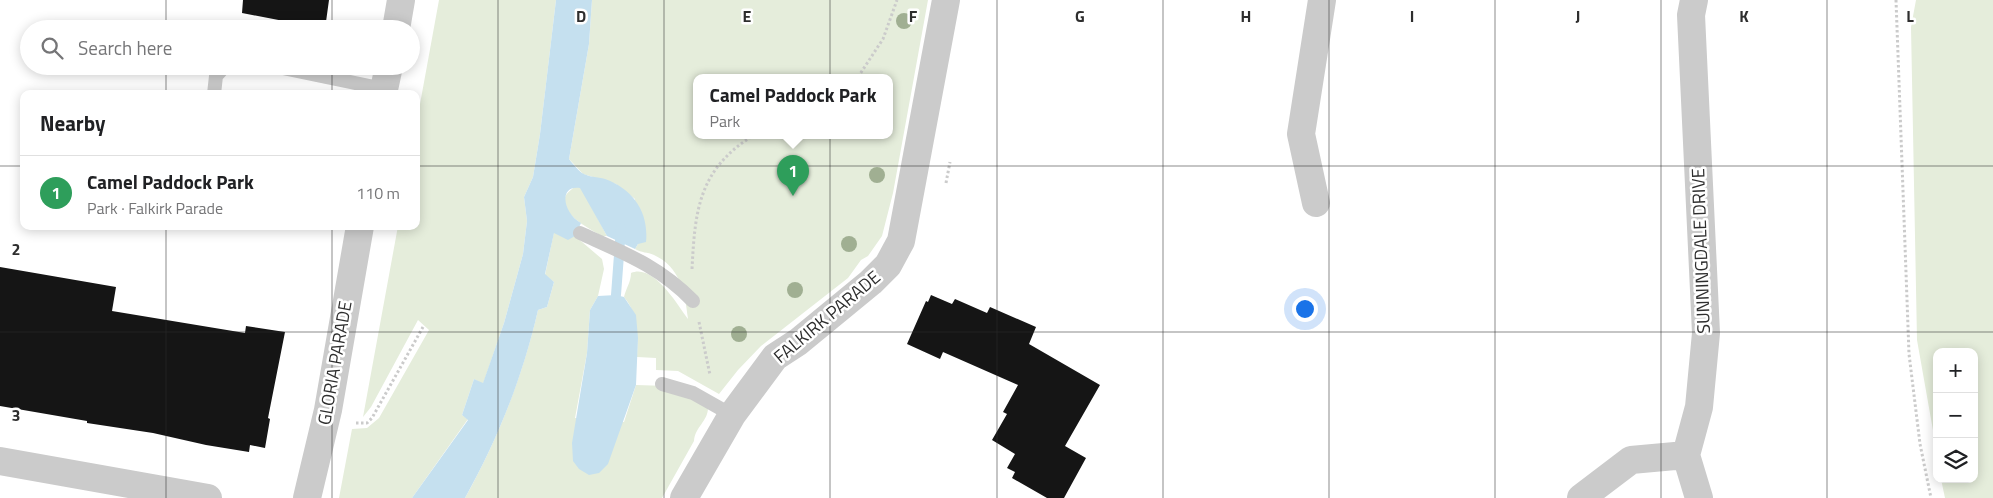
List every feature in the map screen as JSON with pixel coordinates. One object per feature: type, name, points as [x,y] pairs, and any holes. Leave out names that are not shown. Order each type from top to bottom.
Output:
[{"type":"street","points":[[398,20],[401,0]]},
{"type":"street","name":"FALKIRK PARADE","points":[[684,498],[721,409],[775,356],[798,342],[871,282],[888,265],[902,240],[946,0]]},
{"type":"street","points":[[1316,203],[1301,134],[1322,0]]},
{"type":"street","name":"SUNNINGDALE DRIVE","points":[[1686,455],[1699,407],[1706,333],[1691,15],[1694,0]]},
{"type":"street","name":"GLORIA PARADE","points":[[307,498],[328,410],[359,230]]},
{"type":"street","points":[[1581,498],[1631,460],[1686,455],[1699,498]]},
{"type":"street","points":[[0,461],[208,498]]},
{"type":"lane","points":[[214,90],[217,75]]},
{"type":"lane","points":[[332,75],[385,83]]},
{"type":"lane","points":[[580,233],[673,280],[693,301]]},
{"type":"lane","points":[[662,384],[693,393],[721,409]]},
{"type":"path","points":[[860,74],[883,39],[896,0]]},
{"type":"path","points":[[1896,0],[1909,354],[1920,444],[1931,498]]},
{"type":"path","points":[[721,409],[693,301],[694,236],[705,184],[722,160],[749,139]]},
{"type":"path","points":[[350,422],[367,423],[372,418],[423,327]]},
{"type":"green space","points":[[439,0],[556,0],[540,134],[533,177],[524,197],[527,221],[523,254],[504,323],[483,384],[474,379],[462,415],[468,419],[412,498],[339,498],[352,429],[367,428],[379,418],[429,330],[418,320],[371,407],[363,417],[397,230],[420,230],[420,104]]},
{"type":"green space","points":[[592,0],[928,0],[893,193],[882,236],[868,256],[861,260],[848,278],[761,346],[738,370],[719,394],[678,371],[656,370],[656,358],[637,357],[635,318],[629,303],[624,297],[631,273],[639,271],[656,279],[671,295],[688,319],[680,281],[670,266],[663,260],[635,249],[638,244],[635,199],[616,184],[583,174],[569,159],[589,44]]},
{"type":"green space","points":[[1916,0],[1993,0],[1993,498],[1945,498],[1942,483],[1978,483],[1978,348],[1933,348],[1933,430],[1917,340],[1911,27]]},
{"type":"green space","points":[[575,187],[580,187],[584,193],[607,236],[602,236],[579,222],[566,208],[564,201],[567,194]]},
{"type":"green space","points":[[554,232],[575,236],[602,259],[604,269],[598,296],[590,310],[587,353],[575,418],[624,422],[636,385],[668,386],[708,408],[706,417],[694,441],[662,498],[465,498],[499,430],[525,358],[538,310],[547,307],[554,282],[545,275]]},
{"type":"water","points":[[556,0],[592,0],[589,44],[569,159],[582,173],[615,183],[631,195],[642,212],[645,221],[646,242],[638,244],[635,249],[607,236],[580,188],[573,188],[568,191],[566,195],[567,207],[575,219],[581,223],[575,236],[568,240],[554,233],[545,274],[554,282],[547,307],[538,310],[517,383],[499,430],[477,476],[465,498],[412,498],[468,420],[462,415],[474,379],[483,383],[504,323],[523,254],[527,221],[524,197],[533,177],[540,134]]},
{"type":"water","points":[[616,295],[624,297],[636,315],[638,338],[636,385],[608,464],[599,473],[589,475],[579,469],[573,461],[572,443],[587,353],[590,310],[598,296]]},
{"type":"building","points":[[243,0],[329,0],[326,20],[278,20],[242,13]]},
{"type":"building","points":[[0,267],[116,287],[112,311],[245,333],[246,326],[285,332],[268,418],[270,419],[265,448],[250,445],[249,452],[0,406]]},
{"type":"building","points":[[931,295],[952,304],[955,299],[987,313],[990,307],[1036,327],[1029,344],[1100,385],[1065,446],[1086,458],[1064,498],[1047,498],[1012,478],[1015,472],[1007,468],[1015,454],[992,440],[1007,414],[1003,412],[1018,385],[943,352],[940,359],[907,344],[926,301],[928,302]]},
{"type":"waterway","points":[[616,295],[621,228]]},
{"type":"place","name":"Camel Paddock Park","points":[[793,196]]}]
